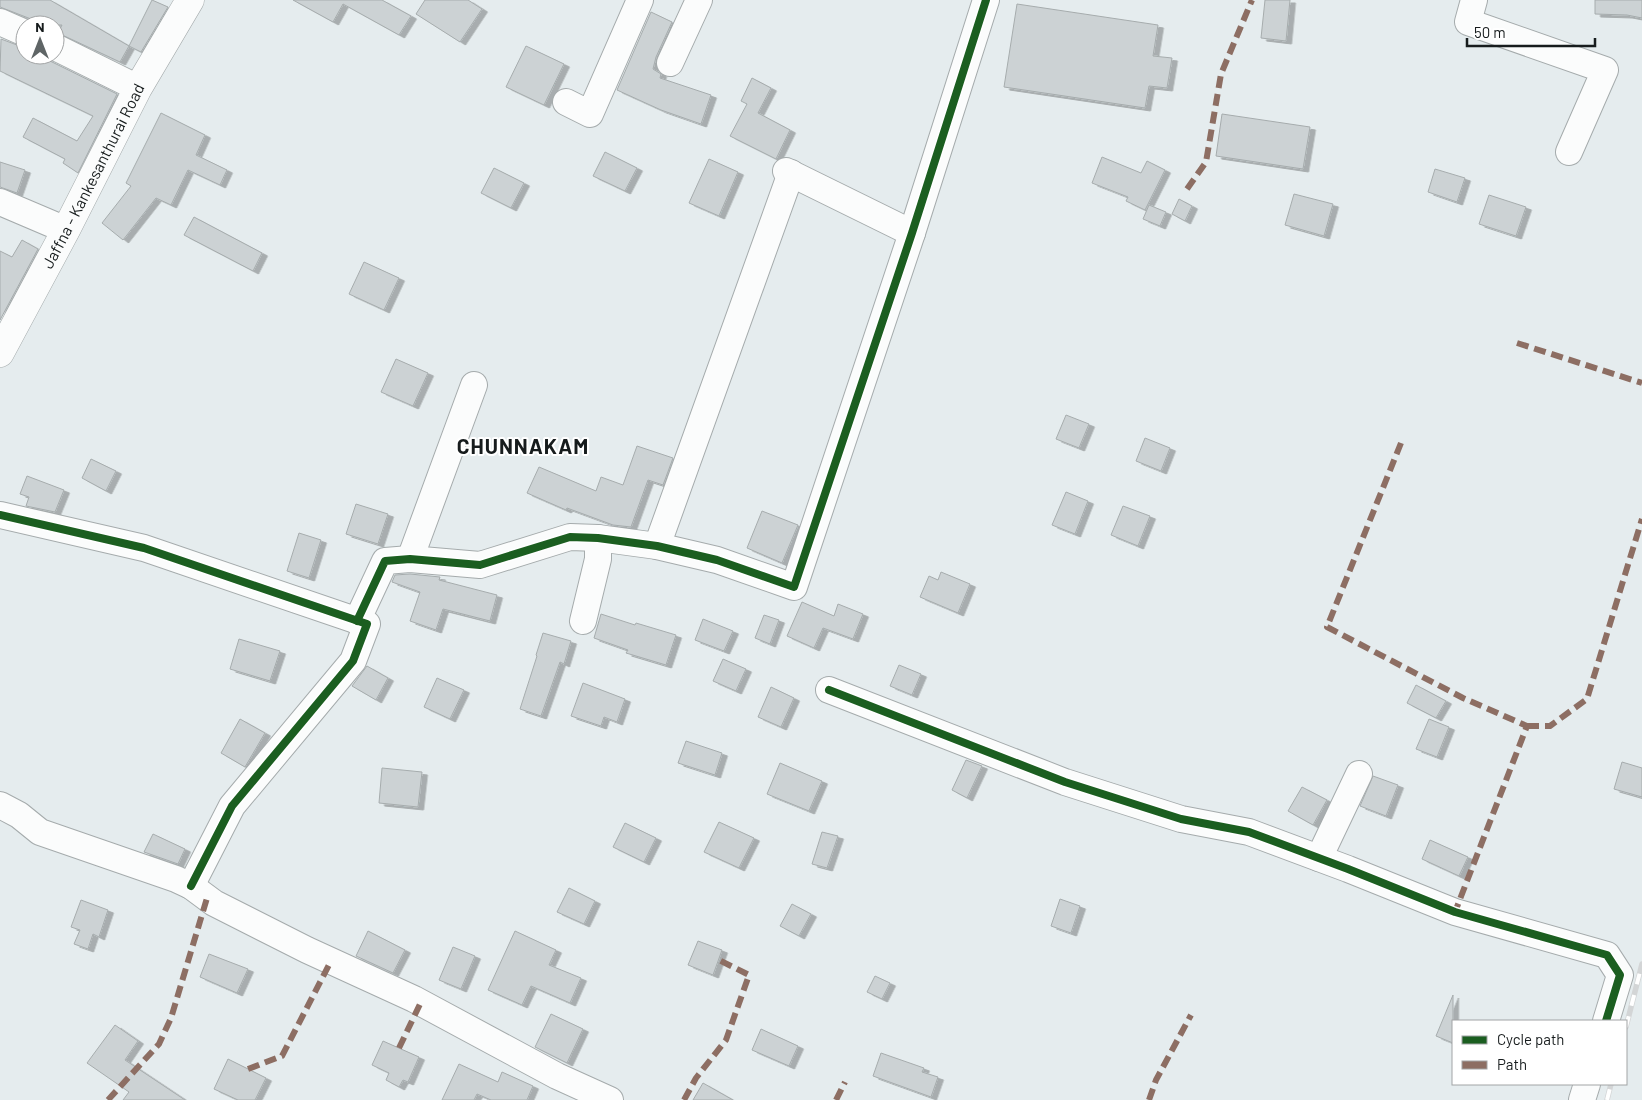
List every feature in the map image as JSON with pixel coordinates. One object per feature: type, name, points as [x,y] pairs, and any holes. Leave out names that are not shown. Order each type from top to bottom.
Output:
[{"type":"main road","name":"Jaffna - Kankesanthurai Road","points":[[0,353],[66,230],[138,88],[190,0]]},
{"type":"street","points":[[566,102],[590,114],[640,0]]},
{"type":"street","points":[[670,63],[699,0]]},
{"type":"street","points":[[357,622],[385,561],[410,560],[480,565],[570,537],[598,538],[657,546],[717,560],[794,587],[912,233],[986,0]]},
{"type":"street","points":[[1474,0],[1468,22],[1606,70],[1569,152]]},
{"type":"street","points":[[0,22],[15,29]]},
{"type":"street","points":[[65,52],[138,88]]},
{"type":"street","points":[[657,546],[789,172],[912,233]]},
{"type":"street","points":[[0,202],[66,230]]},
{"type":"street","points":[[410,560],[474,385]]},
{"type":"street","points":[[0,515],[144,548],[367,624],[353,660],[232,806],[190,886]]},
{"type":"street","points":[[583,621],[598,559],[598,538]]},
{"type":"street","points":[[829,690],[1064,782],[1180,818],[1249,832],[1455,912],[1607,955],[1620,975],[1606,1020]]},
{"type":"street","points":[[1319,858],[1359,774]]},
{"type":"street","points":[[0,805],[19,815],[40,832],[176,879],[190,886],[214,903],[299,946],[414,999],[557,1076],[610,1100]]},
{"type":"street","points":[[1582,1100],[1587,1085]]},
{"type":"building","points":[[0,0],[50,0],[129,46],[120,62],[65,36],[65,15],[21,15],[0,7]]},
{"type":"building","points":[[152,0],[168,7],[141,52],[129,46]]},
{"type":"building","points":[[293,0],[382,0],[411,16],[399,35],[343,4],[333,22]]},
{"type":"building","points":[[425,0],[468,0],[482,9],[460,42],[416,14]]},
{"type":"building","points":[[1265,0],[1290,0],[1286,41],[1261,38]]},
{"type":"building","points":[[1595,0],[1642,0],[1642,18],[1627,15],[1595,14]]},
{"type":"building","points":[[1017,4],[1158,25],[1153,56],[1172,58],[1167,88],[1149,86],[1145,108],[1004,87]]},
{"type":"building","points":[[651,12],[672,22],[656,57],[653,69],[661,74],[660,78],[711,95],[701,124],[661,110],[617,90]]},
{"type":"building","points":[[1,39],[15,44],[15,65],[58,65],[117,94],[78,173],[63,163],[65,159],[23,137],[33,118],[77,141],[93,116],[0,71]]},
{"type":"building","points":[[526,46],[564,64],[544,105],[506,87]]},
{"type":"building","points":[[752,78],[771,88],[758,113],[790,130],[776,159],[730,136],[747,104],[741,101]]},
{"type":"building","points":[[161,113],[205,135],[196,155],[227,170],[220,185],[188,170],[171,205],[156,198],[123,240],[102,223],[131,186],[126,183]]},
{"type":"building","points":[[1222,114],[1310,127],[1303,169],[1216,156]]},
{"type":"building","points":[[605,152],[637,168],[625,191],[593,176]]},
{"type":"building","points":[[1102,157],[1141,173],[1147,161],[1165,170],[1145,210],[1126,201],[1128,197],[1092,183]]},
{"type":"building","points":[[709,159],[738,172],[719,216],[689,203]]},
{"type":"building","points":[[0,162],[25,170],[17,193],[0,187]]},
{"type":"building","points":[[494,168],[524,183],[511,208],[481,193]]},
{"type":"building","points":[[1435,169],[1465,178],[1457,202],[1428,192]]},
{"type":"building","points":[[1294,194],[1333,204],[1324,236],[1285,225]]},
{"type":"building","points":[[1489,195],[1526,207],[1516,236],[1479,224]]},
{"type":"building","points":[[1179,199],[1192,206],[1185,221],[1172,214]]},
{"type":"building","points":[[1149,205],[1166,212],[1160,226],[1143,219]]},
{"type":"building","points":[[194,217],[262,253],[253,271],[184,235]]},
{"type":"building","points":[[22,240],[38,249],[0,320],[0,251],[12,257]]},
{"type":"building","points":[[364,262],[399,278],[384,310],[349,294]]},
{"type":"building","points":[[396,359],[428,373],[413,406],[381,392]]},
{"type":"building","points":[[1066,415],[1089,424],[1079,448],[1056,439]]},
{"type":"building","points":[[1145,438],[1170,448],[1161,471],[1136,461]]},
{"type":"building","points":[[637,446],[673,458],[663,485],[648,480],[631,527],[613,525],[567,508],[566,510],[527,493],[539,467],[596,491],[601,477],[623,485]]},
{"type":"building","points":[[91,459],[116,471],[106,491],[82,478]]},
{"type":"building","points":[[27,476],[64,490],[55,512],[26,506],[29,497],[20,494]]},
{"type":"building","points":[[1066,492],[1088,501],[1075,534],[1052,525]]},
{"type":"building","points":[[356,504],[388,514],[378,544],[346,534]]},
{"type":"building","points":[[1123,506],[1150,516],[1138,546],[1111,535]]},
{"type":"building","points":[[762,511],[798,525],[782,563],[747,548]]},
{"type":"building","points":[[299,533],[321,540],[309,578],[287,571]]},
{"type":"building","points":[[941,572],[970,584],[958,613],[920,597],[929,576],[938,580]]},
{"type":"building","points":[[410,574],[440,577],[439,580],[497,595],[490,621],[443,609],[436,630],[410,621],[420,592],[392,582],[395,575]]},
{"type":"building","points":[[802,602],[834,616],[838,604],[863,614],[853,639],[823,628],[814,648],[787,636]]},
{"type":"building","points":[[601,614],[676,635],[666,665],[626,653],[628,650],[594,638]]},
{"type":"building","points":[[764,615],[779,620],[770,644],[755,638]]},
{"type":"building","points":[[703,619],[733,631],[724,651],[695,640]]},
{"type":"building","points":[[543,633],[571,641],[564,664],[560,662],[541,716],[520,709]]},
{"type":"building","points":[[239,639],[280,651],[270,681],[230,669]]},
{"type":"building","points":[[723,659],[746,669],[736,691],[713,681]]},
{"type":"building","points":[[899,665],[921,674],[912,695],[890,686]]},
{"type":"building","points":[[367,666],[388,678],[376,700],[352,686]]},
{"type":"building","points":[[437,678],[464,690],[450,719],[424,707]]},
{"type":"building","points":[[583,683],[625,699],[617,722],[604,717],[601,726],[571,716]]},
{"type":"building","points":[[1416,685],[1446,701],[1436,718],[1407,703]]},
{"type":"building","points":[[771,687],[794,698],[781,727],[758,717]]},
{"type":"building","points":[[240,719],[265,733],[245,767],[221,753]]},
{"type":"building","points":[[1429,719],[1449,727],[1437,757],[1416,749]]},
{"type":"building","points":[[686,741],[722,753],[715,775],[678,763]]},
{"type":"building","points":[[966,760],[982,766],[967,798],[952,790]]},
{"type":"building","points":[[1622,762],[1642,768],[1642,797],[1614,789]]},
{"type":"building","points":[[780,763],[822,781],[809,811],[767,794]]},
{"type":"building","points":[[382,768],[422,772],[418,807],[379,803]]},
{"type":"building","points":[[1373,776],[1398,785],[1386,816],[1360,806]]},
{"type":"building","points":[[1302,787],[1327,800],[1313,825],[1288,811]]},
{"type":"building","points":[[719,822],[754,838],[739,868],[704,852]]},
{"type":"building","points":[[625,823],[656,838],[644,862],[613,847]]},
{"type":"building","points":[[822,832],[838,836],[827,868],[812,864]]},
{"type":"building","points":[[153,834],[185,849],[178,864],[144,852]]},
{"type":"building","points":[[1430,840],[1468,857],[1459,876],[1422,859]]},
{"type":"building","points":[[569,888],[595,901],[584,924],[557,912]]},
{"type":"building","points":[[1060,899],[1080,906],[1071,933],[1051,926]]},
{"type":"building","points":[[81,900],[108,910],[99,937],[93,934],[88,949],[74,944],[80,930],[71,927]]},
{"type":"building","points":[[792,904],[811,914],[799,936],[780,926]]},
{"type":"building","points":[[368,931],[405,950],[393,973],[356,956]]},
{"type":"building","points":[[515,931],[556,950],[549,965],[581,978],[570,1003],[531,986],[522,1005],[488,990]]},
{"type":"building","points":[[698,941],[722,950],[713,975],[688,965]]},
{"type":"building","points":[[453,947],[475,956],[461,989],[439,980]]},
{"type":"building","points":[[209,954],[248,969],[237,993],[200,977]]},
{"type":"building","points":[[875,976],[890,983],[882,999],[867,992]]},
{"type":"building","points":[[1453,995],[1452,1043],[1436,1036]]},
{"type":"building","points":[[551,1014],[583,1029],[567,1063],[535,1047]]},
{"type":"building","points":[[115,1025],[138,1041],[125,1060],[185,1100],[123,1100],[129,1092],[87,1063]]},
{"type":"building","points":[[761,1029],[798,1046],[789,1066],[752,1050]]},
{"type":"building","points":[[383,1041],[419,1057],[408,1082],[403,1080],[399,1087],[386,1080],[389,1073],[372,1065]]},
{"type":"building","points":[[881,1053],[924,1068],[922,1072],[938,1077],[931,1097],[873,1076]]},
{"type":"building","points":[[228,1059],[266,1078],[255,1100],[238,1100],[214,1089]]},
{"type":"building","points":[[459,1064],[498,1082],[502,1072],[533,1086],[527,1100],[491,1100],[477,1094],[474,1100],[442,1100]]},
{"type":"building","points":[[703,1083],[733,1100],[693,1100]]},
{"type":"railway","points":[[1627,1023],[1642,964]]},
{"type":"railway","points":[[1607,1100],[1611,1085]]},
{"type":"marked path","points":[[1187,189],[1206,162],[1221,74],[1252,0]]},
{"type":"marked path","points":[[1517,343],[1642,383]]},
{"type":"marked path","points":[[1401,443],[1327,627],[1463,698],[1527,726],[1455,912]]},
{"type":"marked path","points":[[1527,726],[1550,726],[1587,699],[1642,519]]},
{"type":"marked path","points":[[108,1100],[159,1044],[171,1018],[207,898]]},
{"type":"marked path","points":[[684,1100],[696,1078],[726,1040],[749,975],[719,960]]},
{"type":"marked path","points":[[248,1069],[282,1056],[331,961]]},
{"type":"marked path","points":[[399,1048],[421,1002]]},
{"type":"marked path","points":[[1149,1100],[1156,1080],[1191,1015]]},
{"type":"marked path","points":[[836,1100],[845,1082]]},
{"type":"cycle path","points":[[357,621],[385,561],[410,559],[480,565],[570,537],[598,538],[657,546],[717,560],[794,587],[912,233],[986,0]]},
{"type":"cycle path","points":[[0,515],[144,548],[367,624],[353,661],[232,806],[191,886]]},
{"type":"cycle path","points":[[829,690],[1065,782],[1181,819],[1249,832],[1455,912],[1607,955],[1620,975],[1606,1020]]},
{"type":"district","name":"CHUNNAKAM","points":[[523,447]]}]
